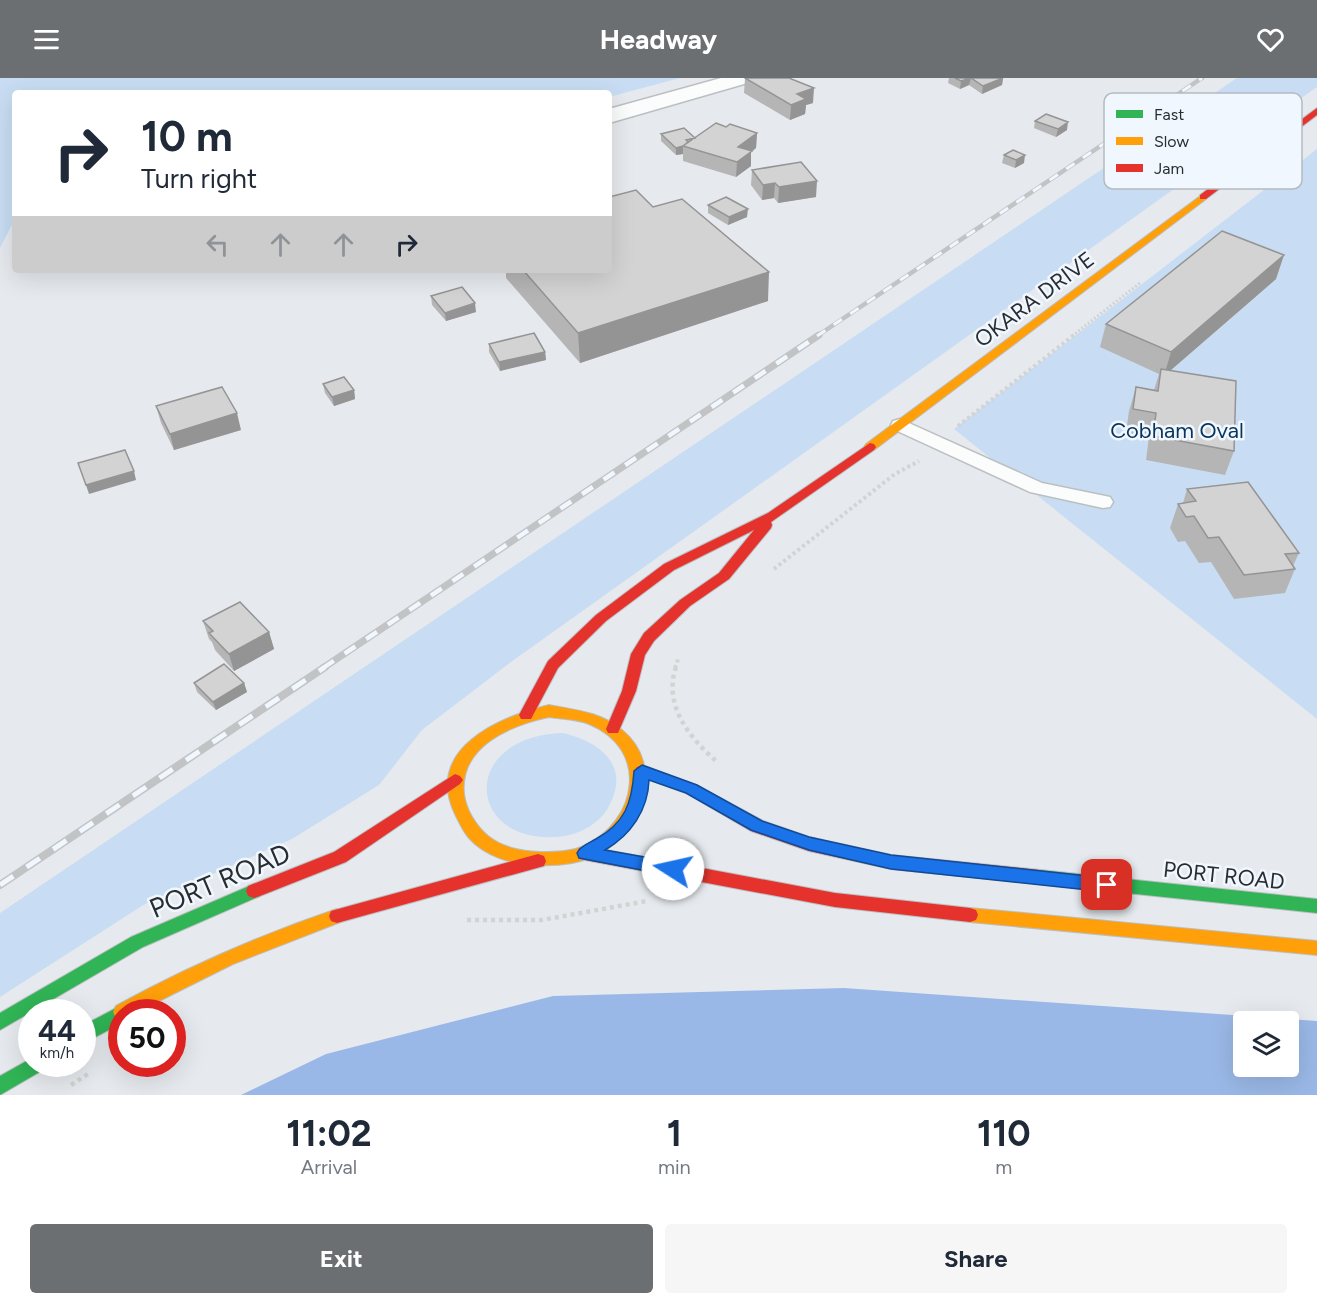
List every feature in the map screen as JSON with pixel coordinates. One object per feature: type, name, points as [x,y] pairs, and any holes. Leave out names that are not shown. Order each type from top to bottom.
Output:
[{"type":"main road","name":"OKARA DRIVE","points":[[1302,122],[1317,111]]},
{"type":"main road","name":"OKARA DRIVE","points":[[526,715],[553,665],[601,618],[669,567],[773,516],[900,425],[1213,189]]},
{"type":"main road","name":"OKARA DRIVE","points":[[613,729],[629,691],[638,654],[649,637],[685,603],[724,576],[773,516]]},
{"type":"main road","points":[[549,711],[572,713],[594,719],[613,729],[636,755],[642,771],[640,795],[631,818],[611,838],[585,853],[563,859],[540,860],[508,854],[493,848],[474,835],[462,818],[455,799],[455,780],[461,762],[472,746],[505,722],[526,715],[549,711]]},
{"type":"main road","name":"PORT ROAD","points":[[642,771],[691,789],[757,826],[809,844],[891,862],[1317,906]]},
{"type":"main road","name":"PORT ROAD","points":[[0,1022],[138,942],[248,893],[340,857],[455,780]]},
{"type":"main road","points":[[585,853],[835,900],[905,909],[1317,948]]},
{"type":"main road","points":[[145,999],[297,929],[389,899],[486,878],[540,860]]},
{"type":"main road","points":[[0,1086],[18,1075]]},
{"type":"street","points":[[612,115],[744,78]]},
{"type":"lane","points":[[900,425],[1037,488],[1103,502]]},
{"type":"path","points":[[768,574],[895,474],[916,464],[941,444],[955,428],[1143,281]]},
{"type":"path","points":[[682,652],[670,684],[674,710],[696,745],[723,767]]},
{"type":"path","points":[[458,920],[542,920],[652,902]]},
{"type":"green space","points":[[0,78],[680,78],[612,96],[612,90],[12,90],[12,225],[0,248]]},
{"type":"green space","points":[[1237,78],[1317,78],[1317,87],[1302,98],[1302,93],[1215,93]]},
{"type":"green space","name":"Cobham Oval","points":[[1317,149],[1317,719],[954,429],[1265,189],[1302,189],[1302,161]]},
{"type":"green space","points":[[1104,168],[1104,189],[1174,189],[511,662],[422,730],[379,785],[292,839],[145,904],[0,997],[0,913]]},
{"type":"green space","points":[[563,733],[589,742],[600,749],[614,767],[615,791],[606,812],[590,826],[565,836],[532,836],[508,826],[493,810],[487,791],[491,771],[504,752],[528,739]]},
{"type":"water","points":[[844,988],[1233,1015],[1233,1077],[1299,1077],[1299,1020],[1317,1021],[1317,1095],[241,1095],[326,1054],[553,996]]},
{"type":"building","points":[[745,78],[789,78],[814,88],[797,94],[806,99],[791,105]]},
{"type":"building","points":[[971,78],[1003,78],[983,86]]},
{"type":"building","points":[[1046,114],[1068,122],[1058,129],[1035,121]]},
{"type":"building","points":[[716,123],[726,127],[730,124],[757,133],[738,147],[752,151],[737,162],[683,146]]},
{"type":"building","points":[[684,128],[695,138],[686,140],[688,142],[676,148],[661,134]]},
{"type":"building","points":[[1013,150],[1025,155],[1016,160],[1004,155]]},
{"type":"building","points":[[801,162],[817,181],[779,187],[775,183],[763,185],[752,170]]},
{"type":"building","points":[[636,190],[653,207],[682,199],[769,272],[578,333],[526,273],[612,273],[612,196]]},
{"type":"building","points":[[726,197],[748,209],[729,217],[708,205]]},
{"type":"building","points":[[1222,231],[1284,255],[1171,352],[1106,324]]},
{"type":"building","points":[[462,287],[475,303],[445,313],[431,296]]},
{"type":"building","points":[[534,333],[545,352],[499,362],[489,344]]},
{"type":"building","points":[[1161,369],[1236,381],[1234,451],[1153,436],[1156,413],[1133,409],[1136,387],[1158,391]]},
{"type":"building","points":[[344,377],[354,390],[332,397],[323,384]]},
{"type":"building","points":[[222,387],[237,413],[170,434],[156,406]]},
{"type":"building","points":[[125,450],[134,471],[86,485],[78,463]]},
{"type":"building","points":[[1248,482],[1299,553],[1285,554],[1295,569],[1244,575],[1219,537],[1208,538],[1194,516],[1186,517],[1178,504],[1196,501],[1187,489]]},
{"type":"building","points":[[240,602],[269,632],[229,654],[209,633],[213,631],[203,621]]},
{"type":"building","points":[[224,664],[244,683],[213,702],[194,683]]},
{"type":"railway","points":[[1180,93],[1202,78]]},
{"type":"railway","points":[[817,336],[1104,144]]},
{"type":"railway","points":[[323,668],[819,335]]},
{"type":"railway","points":[[0,885],[325,667]]},
{"type":"traffic: fast","points":[[1040,877],[1317,906]]},
{"type":"traffic: fast","points":[[0,1022],[137,942],[254,891]]},
{"type":"traffic: fast","points":[[96,1028],[108,1021]]},
{"type":"traffic: fast","points":[[0,1086],[18,1075]]},
{"type":"traffic: slow","points":[[870,447],[1203,197]]},
{"type":"traffic: slow","points":[[549,711],[580,716],[598,722],[617,734],[630,749],[637,765],[639,783],[635,801],[627,818],[614,834],[590,851],[557,858],[513,856],[488,845],[469,826],[458,803],[455,782],[460,764],[487,734],[527,716],[549,711]]},
{"type":"traffic: slow","points":[[970,915],[1317,948]]},
{"type":"traffic: slow","points":[[146,999],[227,958],[337,916]]},
{"type":"traffic: jam","points":[[1302,122],[1317,111]]},
{"type":"traffic: jam","points":[[1203,197],[1214,189]]},
{"type":"traffic: jam","points":[[526,715],[553,665],[601,618],[669,567],[773,516],[870,447]]},
{"type":"traffic: jam","points":[[613,729],[629,691],[638,654],[649,637],[685,603],[724,576],[766,525]]},
{"type":"traffic: jam","points":[[642,771],[691,789],[757,826],[809,844],[891,862],[1040,877]]},
{"type":"traffic: jam","points":[[254,891],[340,857],[455,780]]},
{"type":"traffic: jam","points":[[585,853],[835,900],[970,915]]},
{"type":"traffic: jam","points":[[337,916],[538,861]]},
{"type":"route","points":[[673,869],[585,853],[611,838],[631,818],[640,795],[642,771],[691,789],[757,826],[809,844],[891,862],[1107,885]]}]
